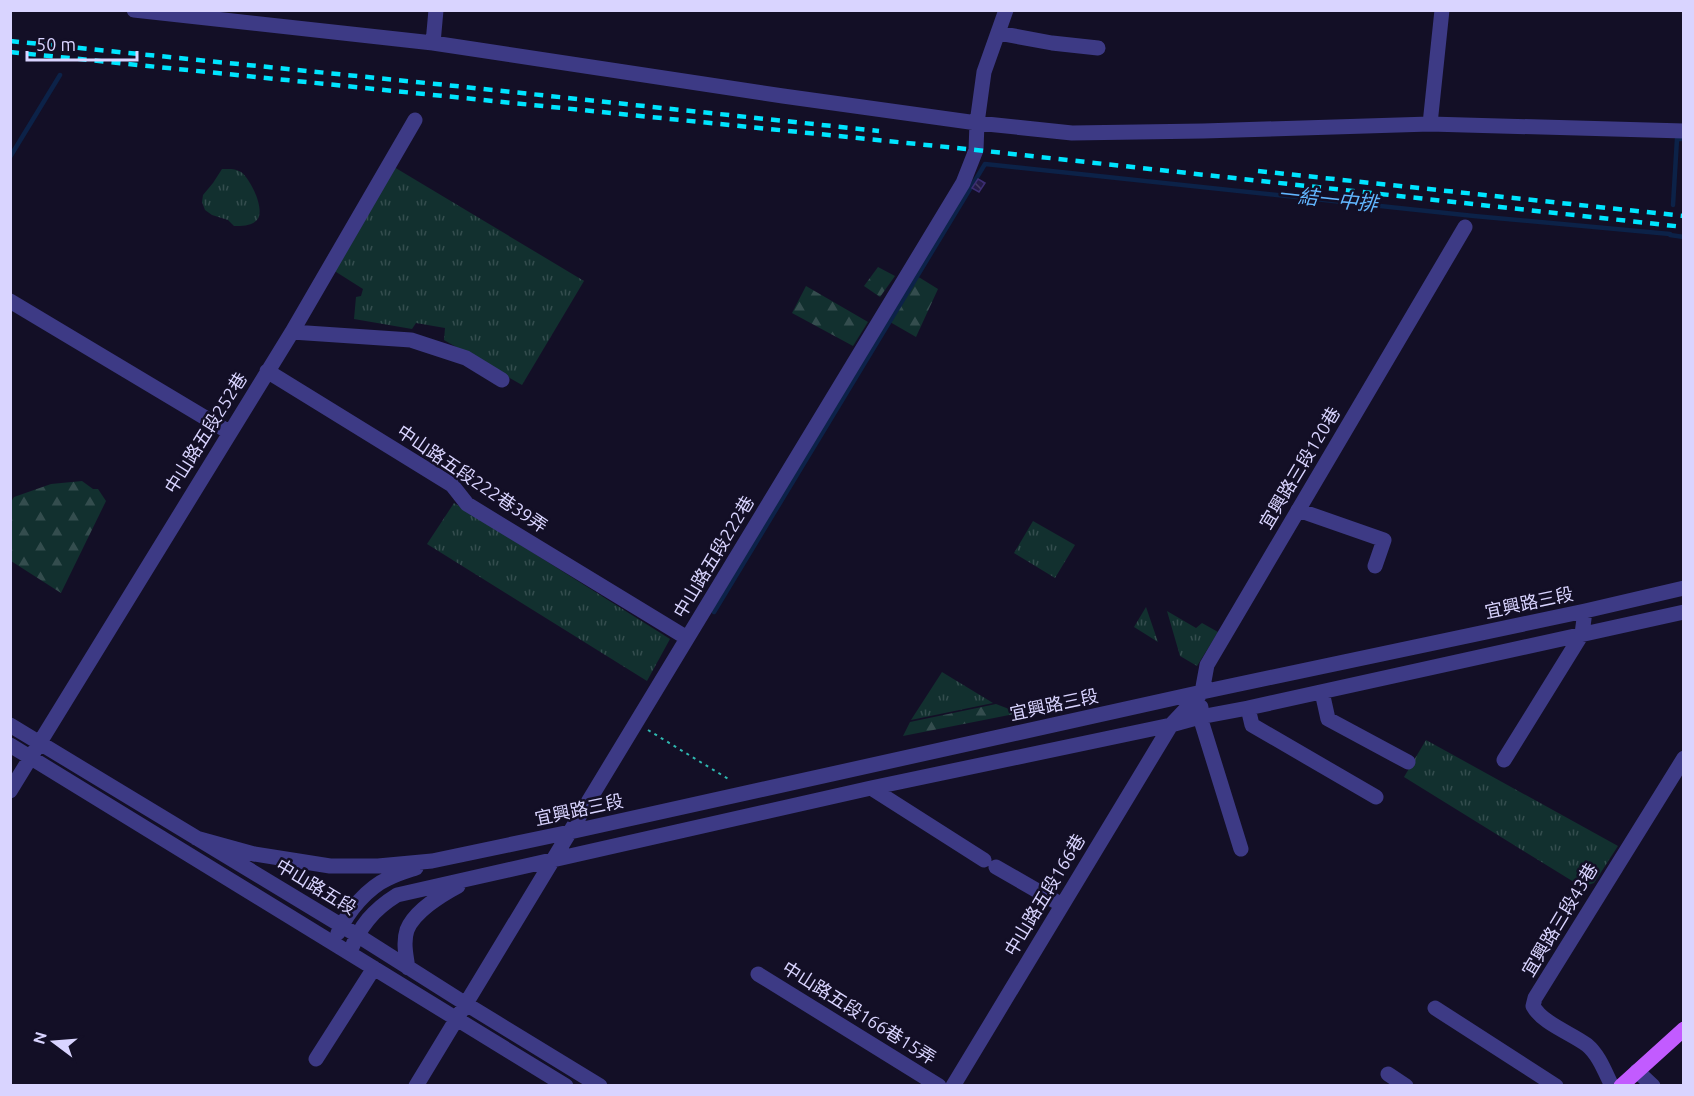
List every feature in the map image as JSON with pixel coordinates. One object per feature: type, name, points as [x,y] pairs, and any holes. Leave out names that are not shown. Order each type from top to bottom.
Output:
[{"type":"main road","points":[[1622,1085],[1683,1029]]},
{"type":"street","points":[[134,10],[433,43],[783,96],[977,123],[1072,133],[1430,124],[1683,131]]},
{"type":"street","points":[[433,43],[436,10]]},
{"type":"street","name":"中山路五段222巷","points":[[416,1086],[963,183],[976,150],[984,72],[1006,10]]},
{"type":"street","points":[[1430,124],[1442,10]]},
{"type":"street","points":[[998,33],[1052,43],[1098,48]]},
{"type":"street","name":"中山路五段252巷","points":[[10,791],[291,332],[415,120]]},
{"type":"street","name":"宜興路三段120巷","points":[[1200,717],[1207,665],[1465,228]]},
{"type":"street","points":[[10,301],[229,432]]},
{"type":"street","points":[[291,332],[411,340],[466,358],[502,381]]},
{"type":"street","name":"中山路五段222巷39弄","points":[[267,371],[452,485],[467,504],[687,639]]},
{"type":"street","points":[[1298,510],[1384,540],[1374,566]]},
{"type":"street","name":"宜興路三段","points":[[196,838],[254,854],[330,866],[378,866],[432,861],[1683,588]]},
{"type":"street","points":[[1504,760],[1582,634],[1585,611]]},
{"type":"street","points":[[350,952],[357,934],[371,915],[383,903],[397,895],[872,788],[1171,725],[1683,612]]},
{"type":"street","points":[[1171,725],[1202,692]]},
{"type":"street","points":[[1322,692],[1328,719],[1408,762]]},
{"type":"street","points":[[1248,708],[1252,725],[1376,797]]},
{"type":"street","points":[[1200,717],[1241,849]]},
{"type":"street","name":"中山路五段","points":[[10,725],[357,934],[600,1086]]},
{"type":"street","name":"中山路五段166巷","points":[[953,1086],[1171,725]]},
{"type":"street","name":"中山路五段","points":[[10,745],[566,1086]]},
{"type":"street","name":"宜興路三段43巷","points":[[1622,1085],[1589,1046],[1540,1015],[1533,1006],[1541,988],[1683,758]]},
{"type":"street","points":[[872,788],[990,863],[1062,905]]},
{"type":"street","name":"宜興路三段","points":[[334,943],[355,906],[374,887],[388,878],[432,861]]},
{"type":"street","points":[[408,968],[405,946],[407,930],[417,914],[449,890],[471,879]]},
{"type":"street","points":[[316,1059],[374,968]]},
{"type":"street","name":"中山路五段166巷15弄","points":[[759,974],[939,1086]]},
{"type":"street","points":[[1435,1008],[1556,1086]]},
{"type":"street","points":[[1637,1071],[1653,1086]]},
{"type":"street","points":[[1388,1074],[1406,1086]]},
{"type":"path","points":[[636,723],[750,793]]},
{"type":"green space","points":[[394,167],[584,281],[522,385],[444,340],[445,328],[416,323],[412,329],[354,319],[356,297],[361,296],[363,289],[333,270]]},
{"type":"green space","points":[[222,169],[239,171],[249,181],[260,209],[255,222],[234,226],[228,220],[205,210],[202,202],[203,195]]},
{"type":"green space","points":[[878,267],[895,276],[880,297],[864,286]]},
{"type":"green space","points":[[917,276],[938,289],[916,337],[890,322]]},
{"type":"green space","points":[[806,286],[868,322],[853,346],[792,313]]},
{"type":"green space","points":[[82,481],[93,489],[98,489],[106,501],[61,593],[11,561],[11,502],[14,497],[51,484]]},
{"type":"green space","points":[[454,503],[670,639],[647,681],[427,544]]},
{"type":"green space","points":[[1033,521],[1075,545],[1055,578],[1014,553]]},
{"type":"green space","points":[[1146,607],[1158,642],[1134,627]]},
{"type":"green space","points":[[1167,611],[1196,628],[1202,623],[1218,632],[1197,666],[1180,656]]},
{"type":"green space","points":[[942,672],[993,703],[911,720]]},
{"type":"green space","points":[[996,704],[1019,713],[903,736],[910,722]]},
{"type":"green space","points":[[1426,740],[1618,846],[1594,883],[1582,887],[1404,777]]},
{"type":"building","points":[[978,179],[985,183],[979,192],[972,188]]},
{"type":"waterway","points":[[10,157],[60,75]]},
{"type":"waterway","name":"一結一中排","points":[[1673,205],[1677,139],[1684,139]]},
{"type":"waterway","name":"一結一中排","points":[[714,612],[985,164],[1474,216],[1670,234]]},
{"type":"waterway","points":[[1670,235],[1684,237]]},
{"type":"railway","points":[[10,41],[879,131]]},
{"type":"railway","points":[[10,52],[976,150],[1684,227]]},
{"type":"railway","points":[[1258,171],[1684,216]]}]
